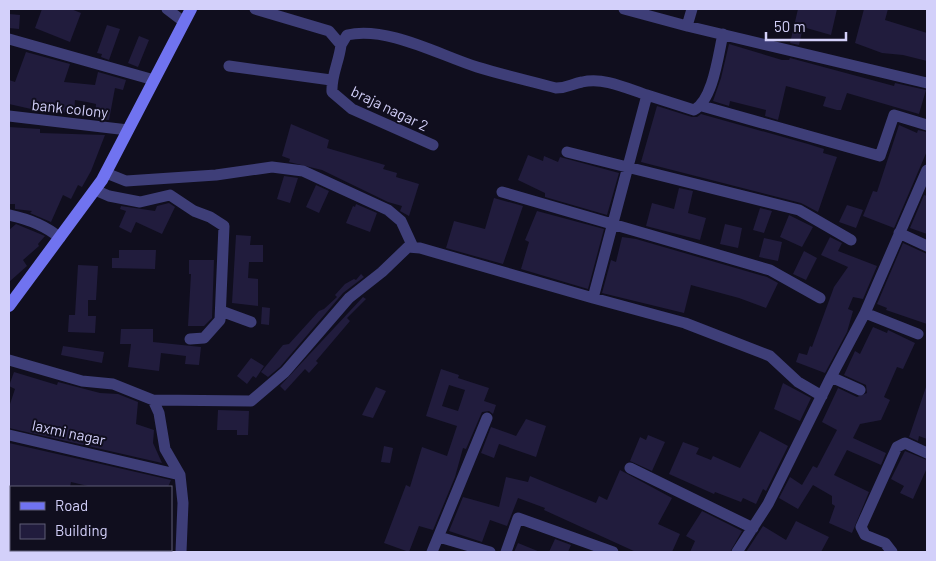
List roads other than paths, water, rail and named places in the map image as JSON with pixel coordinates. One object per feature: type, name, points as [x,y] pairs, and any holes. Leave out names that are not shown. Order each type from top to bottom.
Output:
[{"type":"street","points":[[166,9],[184,22]]},
{"type":"street","points":[[9,306],[96,190],[191,9]]},
{"type":"street","points":[[255,9],[329,31],[341,45]]},
{"type":"street","points":[[624,9],[687,26],[927,83]]},
{"type":"street","points":[[687,26],[692,9]]},
{"type":"street","points":[[230,66],[331,80],[339,59],[341,45],[348,35],[367,33],[420,46],[477,67],[556,88],[568,88],[582,82],[602,81],[694,110],[702,106],[709,93],[723,34]]},
{"type":"street","points":[[9,39],[154,80]]},
{"type":"street","name":"braja nagar 2","points":[[331,80],[332,92],[343,104],[433,145]]},
{"type":"street","points":[[593,298],[647,95]]},
{"type":"street","points":[[702,106],[880,156],[894,115],[927,125]]},
{"type":"street","name":"bank colony","points":[[9,116],[128,130]]},
{"type":"street","points":[[567,152],[799,210],[851,240]]},
{"type":"street","points":[[106,173],[126,181],[216,175],[272,167],[303,171],[388,210],[401,221],[413,247]]},
{"type":"street","points":[[737,552],[768,504],[865,313],[927,170]]},
{"type":"street","points":[[96,190],[109,196],[140,202],[170,195],[194,212],[221,223],[225,236],[220,320],[212,332],[204,338],[190,339]]},
{"type":"street","points":[[502,192],[770,270],[820,298]]},
{"type":"street","points":[[9,215],[28,219],[51,230],[60,238]]},
{"type":"street","points":[[899,233],[927,246]]},
{"type":"street","points":[[9,360],[82,380],[113,384],[152,400],[251,401],[285,372],[349,298],[382,272],[408,246],[685,323],[770,356],[798,382],[822,396]]},
{"type":"street","points":[[221,311],[251,322]]},
{"type":"street","points":[[865,313],[918,334]]},
{"type":"street","points":[[831,377],[860,390]]},
{"type":"street","points":[[152,400],[159,413],[165,449],[180,475],[183,503],[181,552]]},
{"type":"street","points":[[432,552],[487,418]]},
{"type":"street","name":"laxmi nagar","points":[[9,435],[122,459],[180,475]]},
{"type":"street","points":[[892,552],[885,543],[865,535],[861,527],[898,447],[905,443],[927,453]]},
{"type":"street","points":[[630,468],[753,528]]},
{"type":"street","points":[[506,552],[518,518],[613,552]]},
{"type":"street","points":[[439,537],[490,552]]}]
